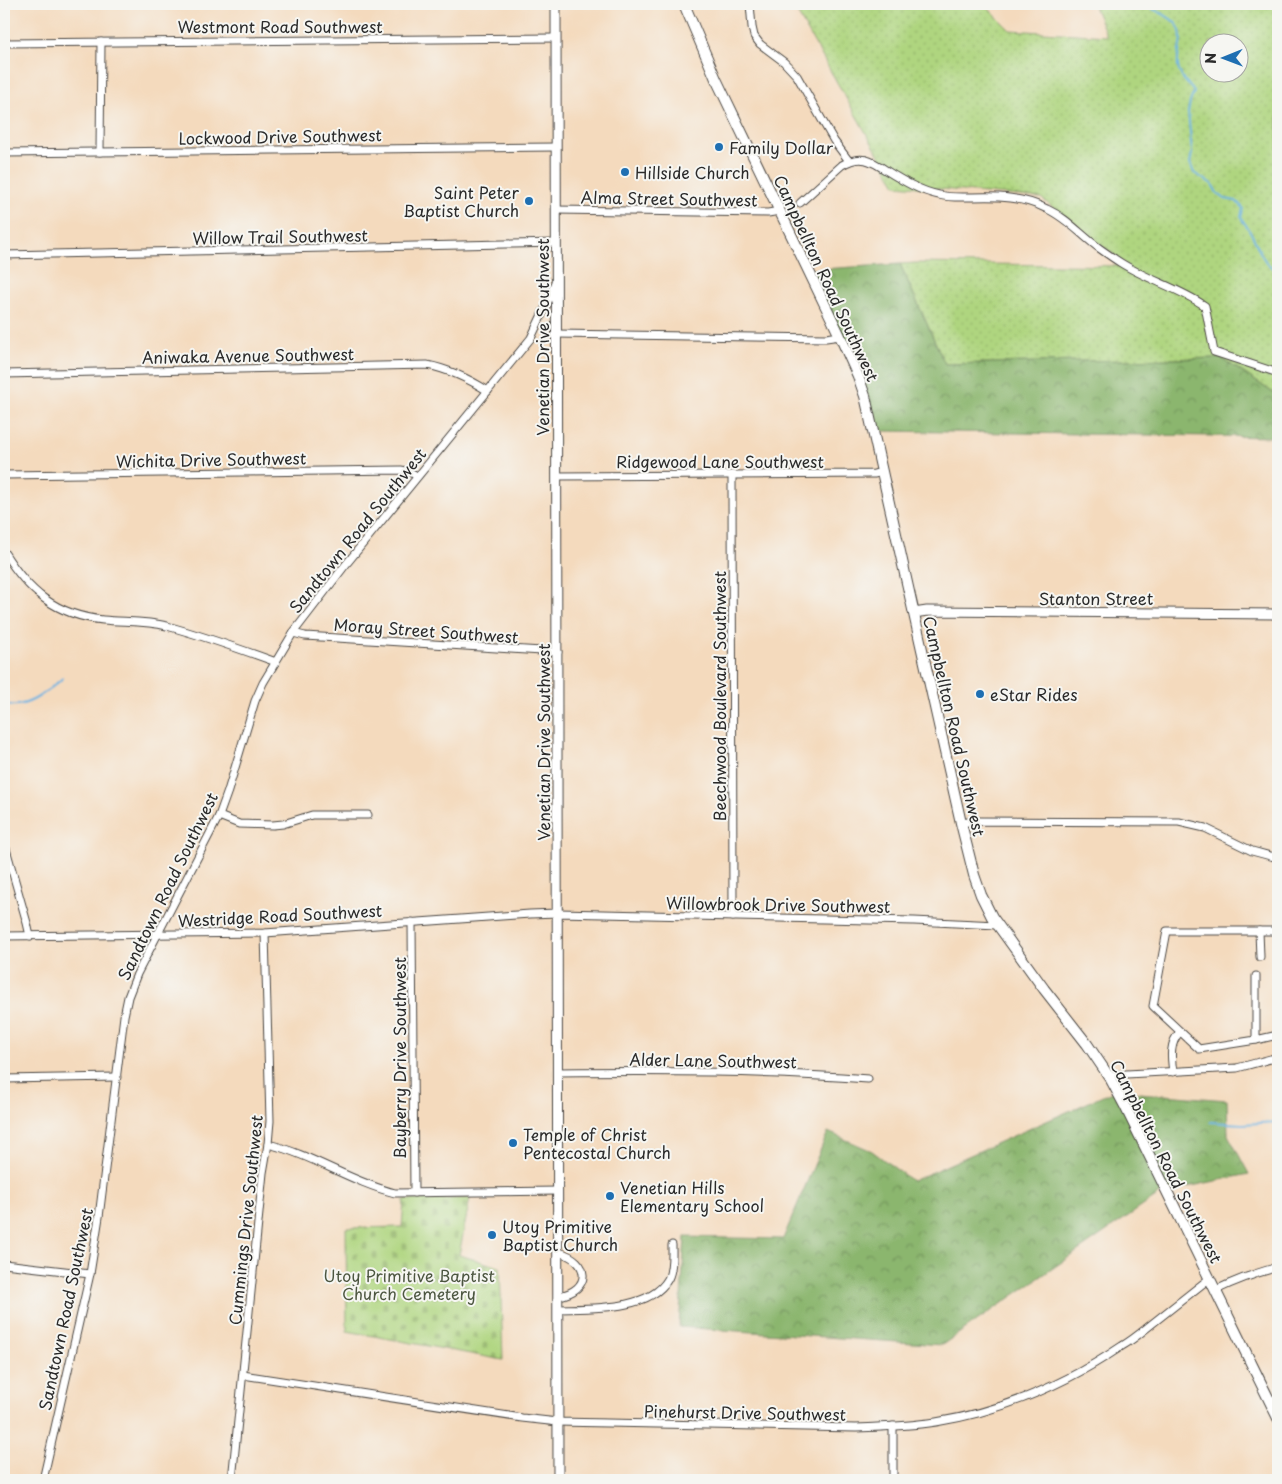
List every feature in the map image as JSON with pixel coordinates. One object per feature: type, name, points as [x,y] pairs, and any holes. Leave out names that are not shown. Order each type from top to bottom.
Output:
[{"type":"main road","name":"Campbellton Road Southwest","points":[[684,4],[711,67],[840,336],[865,396],[961,823],[981,895],[997,925],[1087,1044],[1108,1075],[1131,1117],[1216,1290],[1274,1400],[1278,1418]]},
{"type":"street","name":"Venetian Drive Southwest","points":[[556,4],[558,1480]]},
{"type":"street","points":[[750,4],[754,36],[760,44],[784,62],[796,76],[834,141],[849,161]]},
{"type":"street","name":"Westmont Road Southwest","points":[[4,43],[556,38]]},
{"type":"street","points":[[100,152],[101,42]]},
{"type":"street","name":"Lockwood Drive Southwest","points":[[4,153],[556,147]]},
{"type":"street","points":[[800,203],[842,165],[859,158],[871,160],[906,183],[938,195],[950,197],[990,196],[1030,202],[1062,218],[1122,264],[1192,297],[1205,306],[1214,352],[1278,373]]},
{"type":"street","name":"Alma Street Southwest","points":[[556,210],[768,213],[780,211]]},
{"type":"street","name":"Willow Trail Southwest","points":[[4,256],[556,243]]},
{"type":"street","name":"Sandtown Road Southwest","points":[[43,1480],[90,1274],[124,1016],[128,997],[137,974],[219,816],[255,701],[263,683],[294,633],[342,568],[531,338],[556,279]]},
{"type":"street","points":[[557,334],[826,338],[840,336]]},
{"type":"street","name":"Aniwaka Avenue Southwest","points":[[4,374],[427,365],[440,368],[488,390]]},
{"type":"street","name":"Wichita Drive Southwest","points":[[4,475],[401,470],[417,476]]},
{"type":"street","name":"Ridgewood Lane Southwest","points":[[557,476],[874,474],[883,472]]},
{"type":"street","name":"Beechwood Boulevard Southwest","points":[[732,475],[733,917]]},
{"type":"street","points":[[4,552],[16,571],[32,589],[52,604],[70,612],[90,618],[139,621],[166,626],[276,662]]},
{"type":"street","name":"Stanton Street","points":[[914,613],[934,611],[1278,614]]},
{"type":"street","name":"Moray Street Southwest","points":[[294,633],[305,636],[558,652]]},
{"type":"street","points":[[219,816],[239,824],[273,825],[283,824],[312,815],[368,815]]},
{"type":"street","points":[[961,823],[1179,822],[1206,828],[1252,851],[1278,858]]},
{"type":"street","points":[[4,842],[30,936]]},
{"type":"street","name":"Willowbrook Drive Southwest","points":[[558,913],[914,921],[997,925]]},
{"type":"street","name":"Westridge Road Southwest","points":[[4,936],[265,932],[558,913]]},
{"type":"street","name":"Bayberry Drive Southwest","points":[[412,922],[414,1193]]},
{"type":"street","points":[[1278,931],[1167,930],[1154,1006],[1199,1049],[1278,1035]]},
{"type":"street","points":[[1258,931],[1260,957]]},
{"type":"street","name":"Cummings Drive Southwest","points":[[232,1480],[270,1120],[265,932]]},
{"type":"street","points":[[1256,976],[1256,1040]]},
{"type":"street","points":[[1173,1072],[1171,1060],[1172,1044],[1176,1035],[1180,1032]]},
{"type":"street","points":[[1108,1075],[1237,1068],[1278,1057]]},
{"type":"street","name":"Alder Lane Southwest","points":[[558,1072],[628,1071],[823,1075],[868,1079]]},
{"type":"street","points":[[4,1079],[117,1077]]},
{"type":"street","points":[[268,1144],[288,1148],[377,1188],[395,1192],[558,1191]]},
{"type":"street","points":[[558,1310],[628,1304],[646,1299],[662,1287],[668,1279],[672,1266],[672,1244]]},
{"type":"street","points":[[558,1252],[565,1254],[581,1265],[583,1280],[573,1292],[558,1296]]},
{"type":"street","points":[[4,1264],[90,1274]]},
{"type":"street","points":[[1216,1290],[1236,1280],[1278,1267]]},
{"type":"street","name":"Pinehurst Drive Southwest","points":[[243,1375],[558,1422],[846,1427],[893,1426],[936,1422],[977,1413],[1020,1400],[1057,1384],[1125,1345],[1210,1278]]},
{"type":"street","points":[[893,1426],[893,1480]]},
{"type":"green space","points":[[792,4],[984,4],[1010,30],[1107,36],[1093,4],[1278,4],[1278,396],[1221,358],[945,364],[900,264],[1128,266],[1041,198],[896,185]]},
{"type":"green space","points":[[900,264],[945,364],[1221,358],[1278,396],[1278,437],[880,431],[861,380],[807,270]]},
{"type":"green space","points":[[1114,1091],[1227,1100],[1228,1135],[1249,1174],[1163,1192],[942,1345],[679,1327],[685,1237],[783,1239],[828,1132],[872,1151],[912,1181]]},
{"type":"green space","name":"Utoy Primitive Baptist Church Cemetery","points":[[470,1198],[459,1255],[500,1267],[503,1360],[347,1331],[346,1228],[402,1227],[404,1200]]},
{"type":"waterway","points":[[1145,4],[1170,18],[1180,30],[1179,70],[1194,92],[1188,112],[1192,153],[1190,163],[1194,173],[1212,184],[1217,193],[1225,199],[1236,201],[1243,208],[1241,218],[1262,256],[1269,265],[1278,270]]},
{"type":"waterway","points":[[4,704],[12,705],[28,702],[43,694],[63,678]]},
{"type":"waterway","points":[[1210,1122],[1242,1124],[1278,1122]]},
{"type":"place","name":"Family Dollar","points":[[719,147]]},
{"type":"place","name":"Hillside Church","points":[[625,172]]},
{"type":"place","name":"Saint Peter Baptist Church","points":[[529,201]]},
{"type":"place","name":"eStar Rides","points":[[980,694]]},
{"type":"place","name":"Temple of Christ Pentecostal Church","points":[[513,1143]]},
{"type":"place","name":"Venetian Hills Elementary School","points":[[610,1196]]},
{"type":"place","name":"Utoy Primitive Baptist Church","points":[[492,1235]]}]
